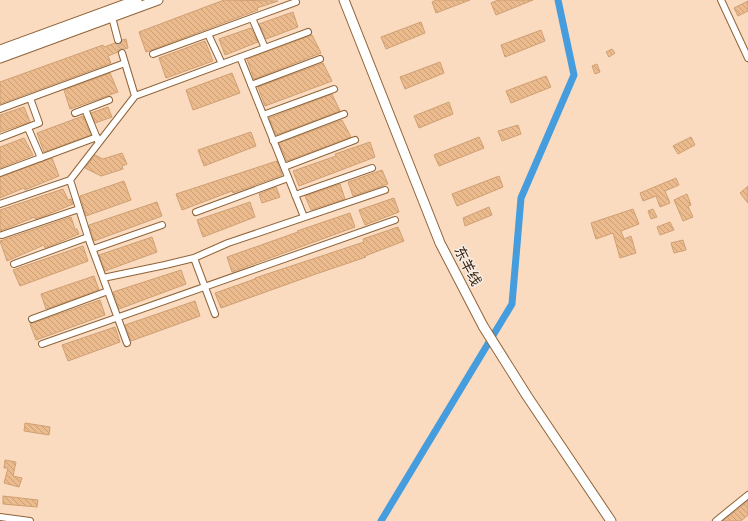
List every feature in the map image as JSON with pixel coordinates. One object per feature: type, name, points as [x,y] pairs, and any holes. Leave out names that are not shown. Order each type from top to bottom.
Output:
[{"type":"main road","points":[[0,50],[137,0]]},
{"type":"main road","points":[[0,58],[158,0]]},
{"type":"main road","name":"东羊线","points":[[344,0],[440,243],[483,326],[527,396],[611,521]]},
{"type":"street","points":[[722,0],[748,58]]},
{"type":"street","points":[[153,54],[296,2]]},
{"type":"street","points":[[112,17],[118,40]]},
{"type":"street","points":[[252,18],[265,48]]},
{"type":"street","points":[[0,204],[70,180],[98,140],[135,96],[308,32]]},
{"type":"street","points":[[208,34],[222,64]]},
{"type":"street","points":[[122,53],[135,96]]},
{"type":"street","points":[[240,57],[304,217]]},
{"type":"street","points":[[251,85],[320,59]]},
{"type":"street","points":[[0,109],[125,63]]},
{"type":"street","points":[[263,115],[334,89]]},
{"type":"street","points":[[0,138],[39,124],[30,98]]},
{"type":"street","points":[[75,113],[109,100]]},
{"type":"street","points":[[85,109],[98,140]]},
{"type":"street","points":[[273,141],[344,114]]},
{"type":"street","points":[[28,128],[41,158]]},
{"type":"street","points":[[0,173],[98,140]]},
{"type":"street","points":[[284,167],[355,140]]},
{"type":"street","points":[[295,195],[372,168]]},
{"type":"street","points":[[196,212],[288,178]]},
{"type":"street","points":[[70,180],[92,249],[127,343]]},
{"type":"street","points":[[103,278],[194,258],[228,244],[385,190]]},
{"type":"street","points":[[2,235],[79,208]]},
{"type":"street","points":[[42,344],[395,220]]},
{"type":"street","points":[[92,249],[162,225]]},
{"type":"street","points":[[14,264],[88,237]]},
{"type":"street","points":[[194,258],[215,314]]},
{"type":"street","points":[[32,319],[108,291]]},
{"type":"street","points":[[716,521],[748,495]]},
{"type":"street","points":[[0,517],[30,521]]},
{"type":"building","points":[[224,0],[278,1],[146,52],[139,32]]},
{"type":"building","points":[[436,0],[470,0],[436,13],[432,2]]},
{"type":"building","points":[[498,0],[533,0],[496,15],[491,3]]},
{"type":"building","points":[[748,1],[748,11],[738,16],[734,8]]},
{"type":"building","points":[[293,12],[298,27],[266,39],[259,24]]},
{"type":"building","points":[[421,22],[425,33],[386,49],[381,37]]},
{"type":"building","points":[[251,28],[258,42],[225,55],[219,39]]},
{"type":"building","points":[[541,30],[545,41],[505,57],[501,45]]},
{"type":"building","points":[[312,35],[321,53],[254,79],[247,59]]},
{"type":"building","points":[[126,39],[128,48],[120,49],[118,52],[108,56],[111,63],[0,104],[0,82],[103,45],[104,47],[115,43],[120,44],[122,40]]},
{"type":"building","points":[[205,41],[213,61],[166,78],[159,58]]},
{"type":"building","points":[[612,49],[615,53],[609,57],[606,52]]},
{"type":"building","points":[[440,62],[444,73],[405,89],[400,77]]},
{"type":"building","points":[[323,63],[332,81],[265,106],[258,87]]},
{"type":"building","points":[[597,64],[600,72],[595,74],[592,66]]},
{"type":"building","points":[[110,73],[118,92],[70,109],[64,90]]},
{"type":"building","points":[[232,73],[240,93],[193,110],[186,90]]},
{"type":"building","points":[[546,76],[551,87],[511,103],[506,91]]},
{"type":"building","points":[[332,94],[340,111],[276,135],[269,118]]},
{"type":"building","points":[[449,102],[453,114],[419,128],[414,116]]},
{"type":"building","points":[[24,107],[30,122],[0,132],[0,115]]},
{"type":"building","points":[[108,107],[112,117],[95,123],[91,113]]},
{"type":"building","points":[[83,116],[91,135],[44,152],[37,133]]},
{"type":"building","points":[[342,120],[351,137],[287,161],[279,143]]},
{"type":"building","points":[[518,125],[521,134],[502,141],[498,131]]},
{"type":"building","points":[[251,132],[256,146],[204,166],[198,150]]},
{"type":"building","points":[[479,137],[484,148],[439,166],[434,155]]},
{"type":"building","points":[[691,137],[695,145],[678,154],[673,146]]},
{"type":"building","points":[[24,138],[33,155],[0,168],[0,147]]},
{"type":"building","points":[[370,142],[375,157],[299,186],[293,171]]},
{"type":"building","points":[[122,153],[127,164],[122,166],[123,169],[101,176],[85,168],[95,155],[103,159]]},
{"type":"building","points":[[52,158],[59,176],[25,190],[24,188],[0,198],[0,177]]},
{"type":"building","points":[[277,161],[282,175],[233,193],[232,191],[182,210],[176,194]]},
{"type":"building","points":[[382,170],[388,184],[353,196],[348,182]]},
{"type":"building","points":[[499,176],[503,187],[457,206],[452,194]]},
{"type":"building","points":[[676,178],[679,185],[665,191],[670,203],[660,207],[656,196],[643,201],[640,193]]},
{"type":"building","points":[[124,181],[131,200],[86,216],[80,196]]},
{"type":"building","points":[[340,184],[345,199],[311,210],[305,196]]},
{"type":"building","points":[[748,186],[748,203],[740,193]]},
{"type":"building","points":[[276,187],[280,197],[262,203],[259,194]]},
{"type":"building","points":[[63,189],[68,200],[71,199],[73,204],[0,231],[0,210]]},
{"type":"building","points":[[687,194],[691,205],[688,206],[693,217],[683,221],[674,200]]},
{"type":"building","points":[[394,198],[399,212],[365,225],[359,210]]},
{"type":"building","points":[[157,202],[162,216],[94,241],[89,225]]},
{"type":"building","points":[[250,202],[255,217],[203,237],[197,220]]},
{"type":"building","points":[[489,207],[492,215],[465,226],[463,218]]},
{"type":"building","points":[[633,209],[639,224],[621,231],[624,239],[631,236],[636,253],[620,258],[613,233],[596,239],[591,223]]},
{"type":"building","points":[[653,209],[657,217],[651,219],[648,211]]},
{"type":"building","points":[[350,213],[355,227],[232,272],[227,257]]},
{"type":"building","points":[[71,217],[75,229],[77,229],[79,234],[45,248],[44,245],[7,261],[0,241]]},
{"type":"building","points":[[670,222],[674,230],[660,235],[657,227]]},
{"type":"building","points":[[398,227],[404,241],[365,256],[366,257],[221,308],[215,293],[255,278],[364,242],[363,239]]},
{"type":"building","points":[[152,237],[157,252],[105,271],[99,255]]},
{"type":"building","points":[[683,240],[686,250],[674,253],[671,243]]},
{"type":"building","points":[[83,246],[88,261],[20,286],[13,270]]},
{"type":"building","points":[[181,270],[186,284],[119,309],[113,292]]},
{"type":"building","points":[[94,276],[99,290],[46,309],[41,294]]},
{"type":"building","points":[[100,300],[105,315],[36,340],[30,324]]},
{"type":"building","points":[[195,301],[200,316],[131,341],[125,325]]},
{"type":"building","points":[[115,327],[120,342],[68,361],[62,345]]},
{"type":"building","points":[[25,423],[50,427],[49,435],[24,431]]},
{"type":"building","points":[[5,460],[16,462],[13,476],[22,478],[19,487],[4,483],[8,468],[4,468]]},
{"type":"building","points":[[3,496],[38,500],[37,507],[3,504]]},
{"type":"building","points":[[748,501],[748,515],[741,521],[723,521]]},
{"type":"waterway","points":[[381,521],[512,304],[521,198],[574,75],[558,0]]},
{"type":"tunnel","points":[[118,40],[122,53]]}]
